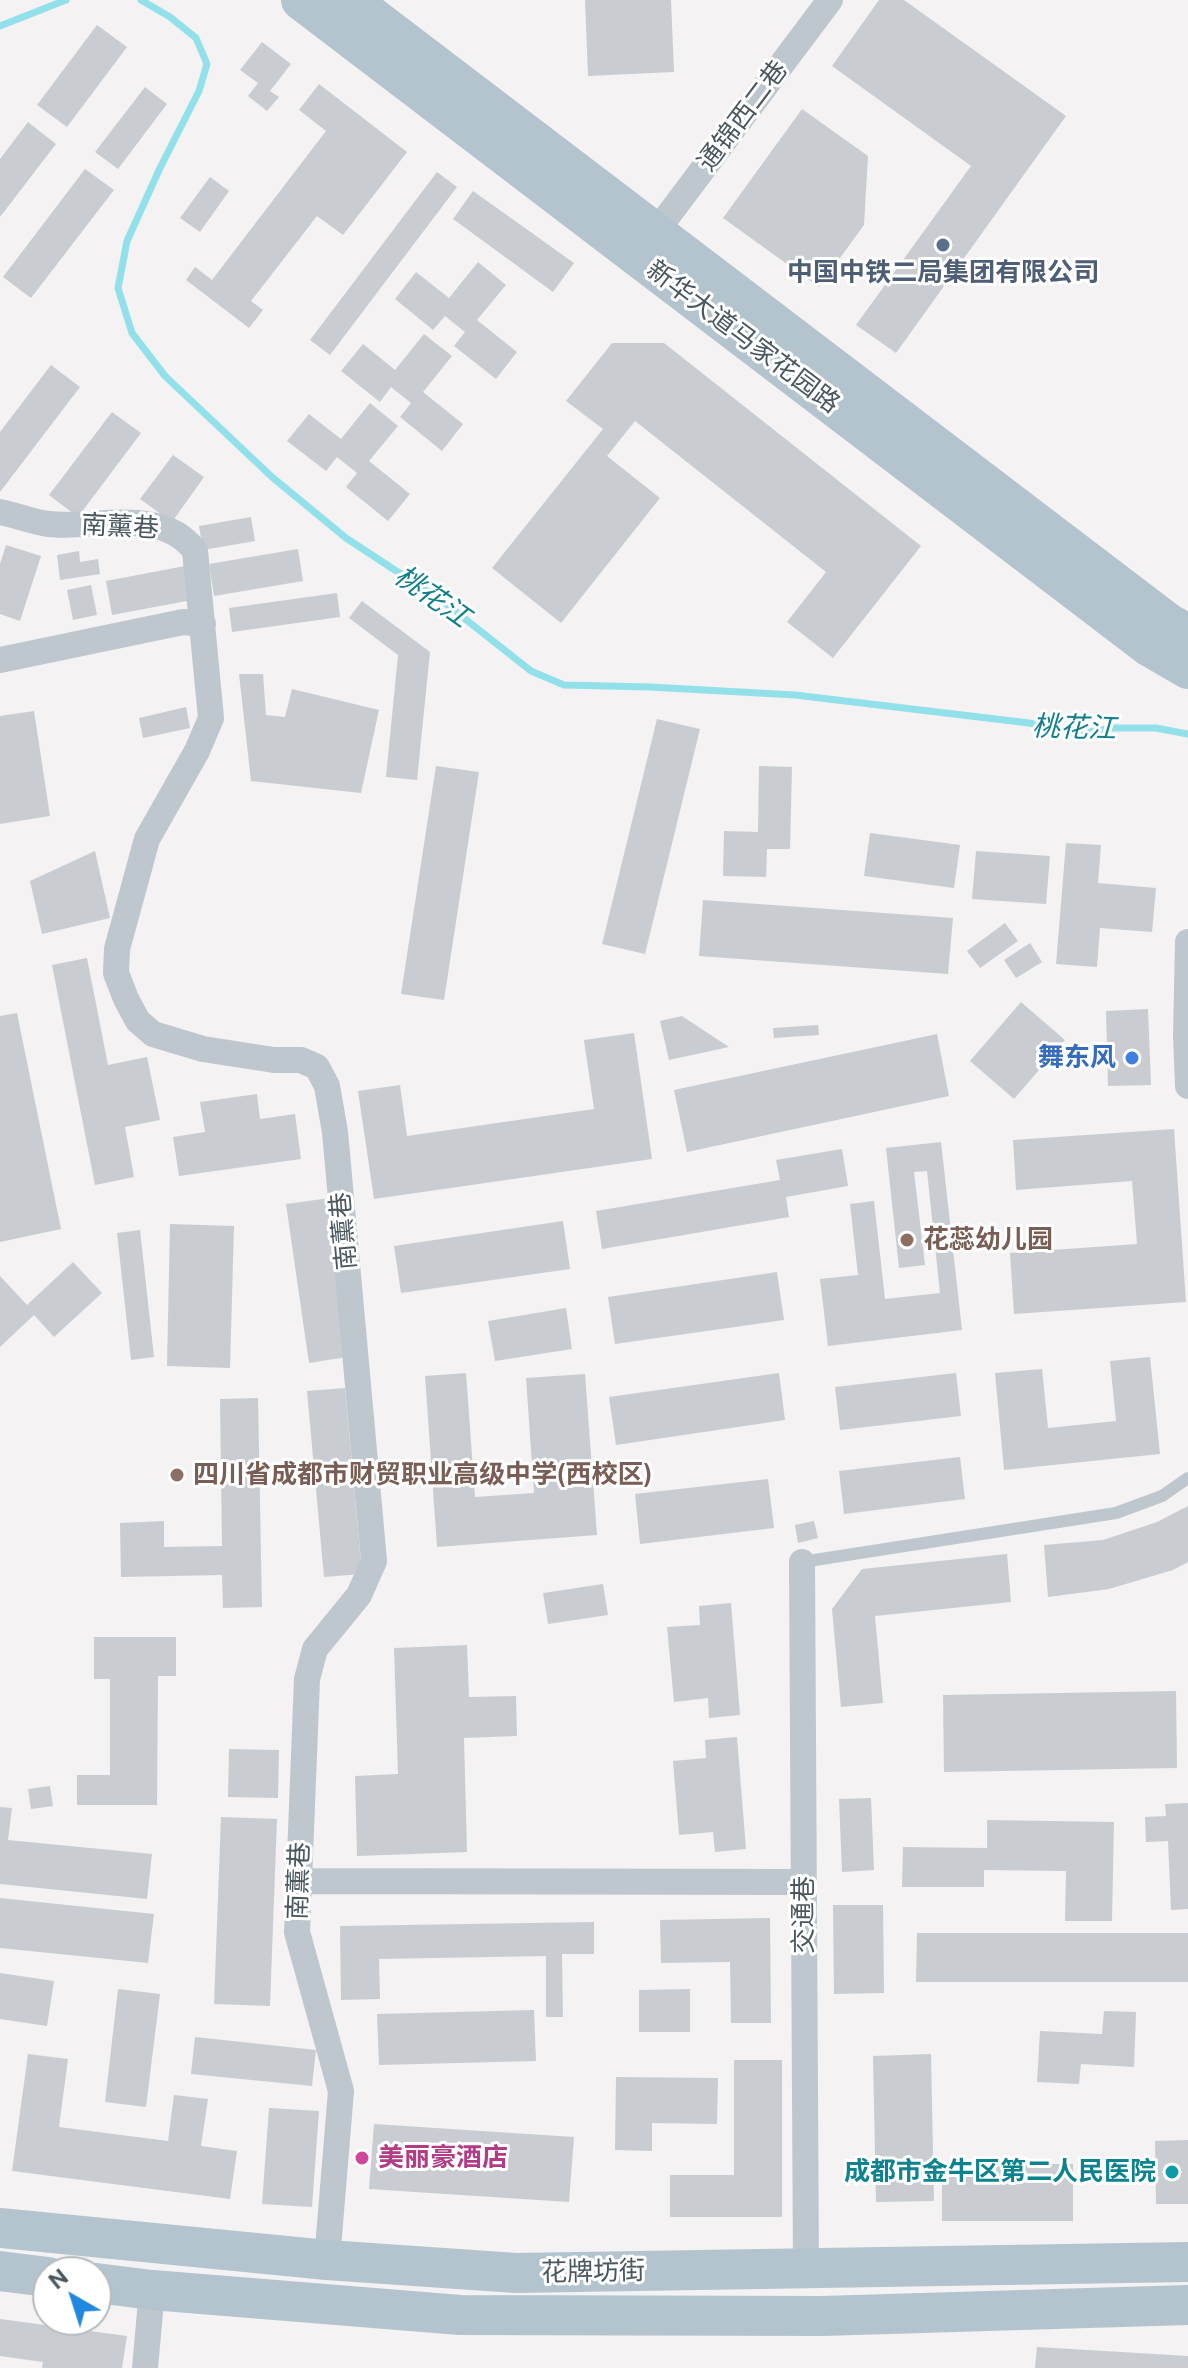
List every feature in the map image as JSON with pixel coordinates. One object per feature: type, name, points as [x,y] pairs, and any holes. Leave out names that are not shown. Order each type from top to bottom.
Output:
[{"type":"main road","name":"新华大道马家花园路","points":[[301,0],[1150,647],[1188,669]]},
{"type":"main road","name":"新华大道马家花园路","points":[[350,0],[1168,623],[1188,634]]},
{"type":"main road","name":"花牌坊街","points":[[0,2228],[327,2260],[516,2273],[1188,2262]]},
{"type":"main road","points":[[0,2271],[32,2275]]},
{"type":"main road","name":"花牌坊街","points":[[112,2285],[460,2315],[822,2316],[1188,2305]]},
{"type":"street","name":"通锦西二巷","points":[[655,233],[830,0]]},
{"type":"street","name":"南薰巷","points":[[0,512],[49,524],[157,525],[176,531],[195,551],[211,718],[197,751],[147,839],[117,949],[116,973],[138,1021],[153,1034],[203,1049],[274,1060],[301,1060],[317,1067],[327,1086],[336,1147],[374,1561],[359,1595],[315,1649],[307,1679],[297,1932],[341,2091],[327,2260]]},
{"type":"street","points":[[0,660],[183,622],[203,624]]},
{"type":"street","points":[[1188,942],[1188,1086]]},
{"type":"street","name":"交通巷","points":[[802,1562],[806,2268]]},
{"type":"street","points":[[299,1881],[804,1882]]},
{"type":"street","points":[[145,2368],[152,2290]]},
{"type":"lane","points":[[802,1562],[1116,1513],[1162,1496],[1188,1478]]},
{"type":"building","points":[[585,0],[671,0],[674,72],[588,76]]},
{"type":"building","name":"中国中铁二局集团有限公司","points":[[879,0],[904,0],[1066,116],[896,353],[856,325],[971,166],[832,66]]},
{"type":"building","points":[[97,25],[127,47],[67,127],[37,105]]},
{"type":"building","points":[[262,42],[291,64],[270,91],[279,97],[267,111],[248,96],[258,83],[240,70]]},
{"type":"building","points":[[319,84],[407,152],[343,235],[317,216],[251,301],[263,310],[249,328],[186,280],[195,267],[212,280],[326,131],[299,110]]},
{"type":"building","points":[[145,87],[167,104],[118,169],[95,152]]},
{"type":"building","points":[[802,109],[868,156],[864,225],[819,287],[723,218]]},
{"type":"building","points":[[28,122],[56,144],[0,217],[0,159]]},
{"type":"building","points":[[85,169],[114,190],[31,298],[3,277]]},
{"type":"building","points":[[437,172],[457,187],[330,355],[310,340]]},
{"type":"building","points":[[210,177],[229,191],[200,232],[180,218]]},
{"type":"building","points":[[473,191],[574,263],[553,292],[453,219]]},
{"type":"building","points":[[478,262],[506,285],[477,320],[517,352],[496,379],[454,346],[465,332],[445,316],[433,330],[395,299],[416,272],[449,298]]},
{"type":"building","points":[[424,334],[452,356],[423,392],[463,424],[442,451],[400,417],[411,403],[391,387],[380,402],[341,371],[363,344],[395,370]]},
{"type":"building","points":[[612,343],[664,343],[921,546],[833,658],[787,622],[826,572],[635,421],[607,456],[660,498],[561,623],[492,568],[603,429],[566,401]]},
{"type":"building","points":[[51,365],[80,387],[0,492],[0,432]]},
{"type":"building","points":[[370,403],[398,426],[369,461],[410,494],[388,521],[346,487],[357,473],[337,457],[326,471],[287,441],[309,414],[341,439]]},
{"type":"building","points":[[112,412],[141,433],[78,517],[49,495]]},
{"type":"building","points":[[173,455],[204,477],[172,522],[140,499]]},
{"type":"building","points":[[251,517],[255,541],[203,550],[199,526]]},
{"type":"building","points":[[6,545],[41,556],[20,621],[0,614],[0,564]]},
{"type":"building","points":[[298,549],[303,581],[214,596],[209,564]]},
{"type":"building","points":[[79,551],[80,562],[98,559],[100,574],[60,580],[57,555]]},
{"type":"building","points":[[185,566],[192,600],[112,615],[106,581]]},
{"type":"building","points":[[91,585],[97,615],[73,620],[67,590]]},
{"type":"building","points":[[337,593],[340,617],[232,632],[229,608]]},
{"type":"building","points":[[362,601],[430,652],[417,780],[386,777],[398,655],[349,618]]},
{"type":"building","points":[[239,674],[263,674],[266,715],[285,717],[292,689],[379,710],[361,793],[251,781]]},
{"type":"building","points":[[186,707],[190,728],[143,738],[139,718]]},
{"type":"building","points":[[34,711],[50,816],[0,824],[0,716]]},
{"type":"building","points":[[657,719],[700,729],[645,954],[602,944]]},
{"type":"building","points":[[436,766],[479,772],[444,1000],[401,994]]},
{"type":"building","points":[[759,766],[792,767],[790,849],[767,849],[766,877],[723,876],[724,831],[758,832]]},
{"type":"building","points":[[870,833],[960,845],[954,888],[864,876]]},
{"type":"building","points":[[1066,843],[1101,845],[1098,883],[1156,888],[1152,932],[1100,928],[1097,967],[1056,964]]},
{"type":"building","points":[[95,851],[110,918],[42,934],[30,881]]},
{"type":"building","points":[[976,851],[1050,856],[1046,904],[972,899]]},
{"type":"building","points":[[703,900],[953,918],[948,974],[699,956]]},
{"type":"building","points":[[1005,923],[1018,941],[980,968],[967,951]]},
{"type":"building","points":[[1030,943],[1042,962],[1016,978],[1004,960]]},
{"type":"building","points":[[87,958],[108,1065],[147,1057],[160,1120],[125,1127],[134,1177],[95,1185],[52,965]]},
{"type":"building","points":[[1021,1002],[1065,1040],[1014,1099],[970,1061]]},
{"type":"building","points":[[1148,1009],[1151,1085],[1108,1086],[1106,1011]]},
{"type":"building","points":[[17,1013],[61,1229],[0,1242],[0,1016]]},
{"type":"building","points":[[682,1016],[729,1047],[669,1060],[660,1021]]},
{"type":"building","points":[[818,1025],[819,1035],[774,1038],[773,1028]]},
{"type":"building","points":[[634,1033],[652,1159],[374,1199],[358,1091],[400,1085],[407,1136],[594,1109],[584,1040]]},
{"type":"building","points":[[937,1034],[949,1096],[687,1152],[674,1090]]},
{"type":"building","points":[[257,1094],[260,1119],[295,1114],[301,1159],[179,1176],[173,1137],[205,1132],[200,1102]]},
{"type":"building","points":[[1174,1129],[1186,1302],[1014,1314],[1010,1253],[1137,1244],[1132,1181],[1016,1190],[1013,1140]]},
{"type":"building","points":[[941,1142],[962,1330],[828,1346],[820,1279],[858,1275],[850,1204],[874,1201],[885,1299],[940,1293],[927,1171],[914,1172],[925,1265],[899,1268],[886,1148]]},
{"type":"building","points":[[842,1149],[848,1186],[786,1197],[789,1217],[602,1249],[596,1211],[780,1180],[776,1160]]},
{"type":"building","points":[[330,1198],[353,1356],[309,1363],[286,1204]]},
{"type":"building","points":[[563,1221],[570,1269],[401,1293],[394,1246]]},
{"type":"building","points":[[170,1224],[234,1226],[230,1368],[167,1366]]},
{"type":"building","points":[[140,1230],[154,1357],[131,1360],[117,1233]]},
{"type":"building","points":[[73,1262],[102,1293],[54,1337],[34,1315],[0,1347],[0,1276],[27,1305]]},
{"type":"building","points":[[777,1272],[784,1320],[615,1344],[608,1297]]},
{"type":"building","points":[[566,1308],[572,1349],[495,1361],[488,1321]]},
{"type":"building","points":[[1150,1357],[1160,1454],[1004,1470],[995,1373],[1042,1369],[1048,1428],[1116,1421],[1110,1361]]},
{"type":"building","points":[[466,1373],[475,1497],[534,1493],[526,1378],[585,1374],[597,1535],[437,1547],[425,1376]]},
{"type":"building","points":[[779,1373],[785,1420],[616,1445],[609,1397]]},
{"type":"building","points":[[956,1373],[961,1416],[840,1430],[835,1387]]},
{"type":"building","points":[[345,1388],[362,1574],[324,1577],[307,1391]]},
{"type":"building","points":[[258,1398],[262,1607],[223,1608],[222,1575],[121,1577],[120,1523],[164,1521],[164,1547],[222,1546],[220,1399]]},
{"type":"building","points":[[960,1457],[965,1499],[844,1514],[839,1471]]},
{"type":"building","points":[[768,1479],[774,1528],[640,1544],[635,1494]]},
{"type":"building","points":[[1188,1506],[1188,1562],[1173,1570],[1109,1589],[1048,1597],[1044,1545],[1103,1540],[1157,1522]]},
{"type":"building","points":[[814,1521],[818,1538],[798,1543],[795,1525]]},
{"type":"building","points":[[1007,1554],[1011,1602],[875,1616],[883,1703],[841,1707],[832,1609],[862,1569]]},
{"type":"building","points":[[603,1584],[608,1615],[548,1624],[543,1593]]},
{"type":"building","points":[[731,1603],[740,1715],[709,1718],[708,1698],[674,1702],[667,1627],[700,1625],[699,1606]]},
{"type":"building","points":[[94,1637],[176,1637],[176,1676],[158,1676],[157,1805],[77,1805],[77,1775],[110,1775],[110,1679],[94,1679]]},
{"type":"building","points":[[467,1645],[469,1697],[516,1696],[517,1736],[464,1738],[467,1852],[357,1856],[355,1776],[398,1774],[394,1648]]},
{"type":"building","points":[[1176,1691],[1177,1768],[944,1772],[943,1695]]},
{"type":"building","points":[[737,1737],[746,1849],[715,1852],[713,1832],[679,1835],[673,1761],[706,1758],[705,1740]]},
{"type":"building","points":[[229,1749],[279,1750],[278,1798],[228,1797]]},
{"type":"building","points":[[50,1786],[53,1806],[31,1809],[28,1789]]},
{"type":"building","points":[[871,1798],[874,1870],[842,1872],[839,1799]]},
{"type":"building","points":[[1188,1803],[1188,1909],[1171,1910],[1168,1841],[1146,1842],[1145,1817],[1166,1816],[1165,1804]]},
{"type":"building","points":[[0,1807],[12,1808],[8,1840],[152,1854],[147,1899],[0,1884]]},
{"type":"building","points":[[221,1817],[277,1819],[270,2006],[214,2004]]},
{"type":"building","points":[[987,1820],[1114,1822],[1112,1921],[1065,1921],[1066,1871],[984,1870],[984,1887],[902,1887],[903,1847],[987,1848]]},
{"type":"building","points":[[0,1898],[154,1914],[148,1963],[0,1948]]},
{"type":"building","points":[[833,1905],[883,1905],[884,1993],[834,1994]]},
{"type":"building","points":[[770,1918],[771,2023],[731,2023],[730,1962],[661,1963],[660,1920]]},
{"type":"building","points":[[594,1922],[594,1954],[562,1954],[563,2017],[546,2017],[546,1956],[379,1959],[380,1999],[341,2000],[340,1926]]},
{"type":"building","points":[[917,1933],[1188,1933],[1188,1982],[916,1982]]},
{"type":"building","points":[[0,1973],[54,1981],[47,2026],[0,2019]]},
{"type":"building","points":[[118,1989],[160,1994],[146,2107],[105,2102]]},
{"type":"building","points":[[690,1989],[690,2032],[639,2032],[639,1990]]},
{"type":"building","points":[[534,2010],[536,2061],[379,2065],[377,2014]]},
{"type":"building","points":[[1104,2011],[1136,2012],[1134,2067],[1081,2064],[1079,2084],[1037,2082],[1040,2031],[1102,2034]]},
{"type":"building","points":[[195,2037],[316,2050],[312,2086],[191,2074]]},
{"type":"building","points":[[28,2054],[68,2059],[59,2127],[168,2141],[174,2095],[208,2099],[201,2146],[237,2151],[230,2199],[12,2171]]},
{"type":"building","points":[[931,2054],[934,2201],[876,2202],[873,2056]]},
{"type":"building","points":[[734,2060],[782,2060],[782,2217],[670,2217],[670,2175],[734,2175]]},
{"type":"building","points":[[616,2077],[718,2078],[717,2124],[652,2123],[652,2151],[615,2150]]},
{"type":"building","points":[[269,2108],[319,2111],[312,2207],[262,2204]]},
{"type":"building","points":[[374,2124],[574,2137],[569,2202],[369,2189]]},
{"type":"building","name":"成都市金牛区第二人民医院","points":[[1188,2140],[1188,2204],[1156,2204],[1155,2141]]},
{"type":"building","points":[[942,2164],[1073,2164],[1073,2221],[942,2221]]},
{"type":"building","points":[[0,2319],[32,2323],[32,2336],[127,2336],[122,2368],[42,2368],[43,2362],[0,2356]]},
{"type":"building","points":[[1037,2347],[1188,2356],[1188,2368],[1035,2368]]},
{"type":"waterway","name":"桃花江","points":[[0,26],[66,0]]},
{"type":"waterway","name":"桃花江","points":[[141,0],[170,17],[196,38],[207,64],[199,91],[127,241],[118,288],[132,333],[165,376],[272,477],[346,538],[445,603],[531,671],[564,685],[795,695],[1029,723],[1077,734],[1113,728],[1156,728],[1188,734]]},
{"type":"place","name":"中国中铁二局集团有限公司","points":[[943,245]]},
{"type":"place","name":"舞东风","points":[[1132,1058]]},
{"type":"place","name":"花蕊幼儿园","points":[[907,1240]]},
{"type":"place","name":"四川省成都市财贸职业高级中学(西校区)","points":[[177,1475]]},
{"type":"place","name":"美丽豪酒店","points":[[362,2158]]},
{"type":"place","name":"成都市金牛区第二人民医院","points":[[1172,2172]]}]
